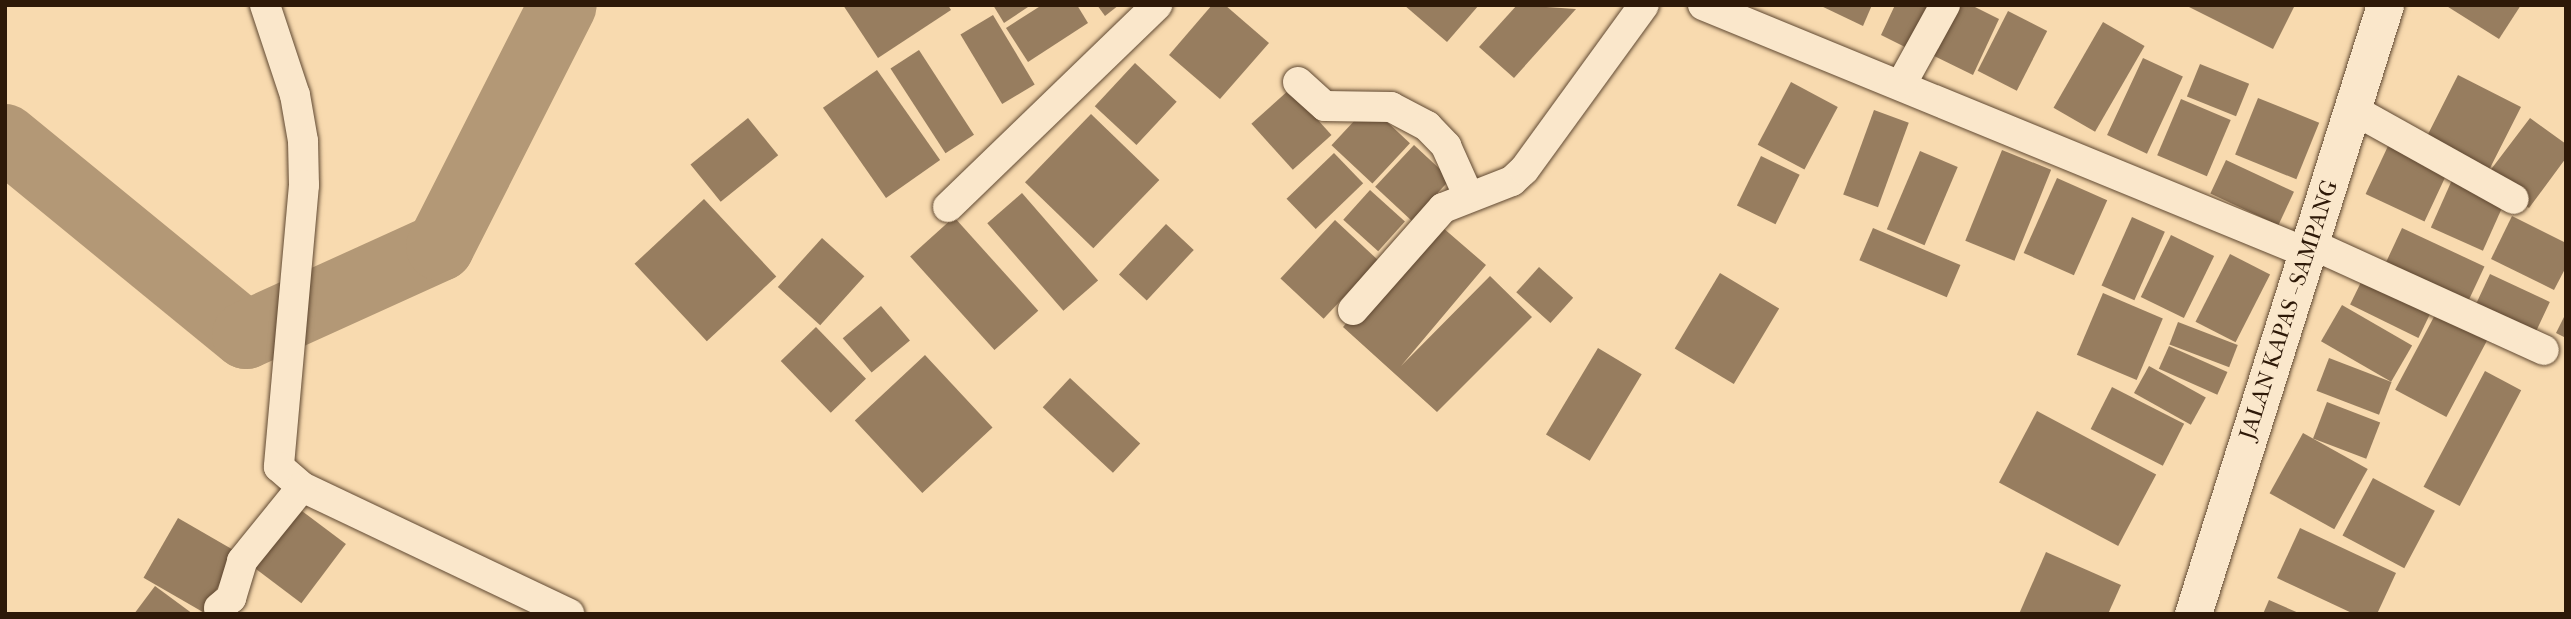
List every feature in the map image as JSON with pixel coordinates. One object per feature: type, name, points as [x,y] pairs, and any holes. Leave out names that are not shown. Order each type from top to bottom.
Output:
[{"type":"street","points":[[265,5],[295,95],[303,141],[304,184],[279,467],[302,487],[569,614]]},
{"type":"street","points":[[948,207],[1157,5]]},
{"type":"street","points":[[1353,310],[1437,214],[1468,195],[1512,181],[1524,170],[1644,5]]},
{"type":"street","points":[[1703,5],[2307,247],[2544,350]]},
{"type":"street","points":[[1902,83],[1945,5]]},
{"type":"street","name":"JALAN KAPAS - SAMPANG","points":[[2193,614],[2385,5]]},
{"type":"street","points":[[1298,82],[1325,107],[1391,107],[1427,126],[1446,146],[1468,195]]},
{"type":"street","points":[[2352,109],[2514,199]]},
{"type":"street","points":[[219,608],[231,598],[242,561],[302,487]]},
{"type":"building","points":[[843,5],[948,5],[951,10],[878,58]]},
{"type":"building","points":[[993,5],[1031,5],[1004,23]]},
{"type":"building","points":[[1042,5],[1077,5],[1088,23],[1028,62],[1006,28]]},
{"type":"building","points":[[1097,5],[1119,5],[1105,16]]},
{"type":"building","points":[[1212,5],[1225,5],[1269,43],[1220,99],[1169,55]]},
{"type":"building","points":[[1404,5],[1479,5],[1447,42]]},
{"type":"building","points":[[1517,5],[1576,9],[1514,78],[1479,47]]},
{"type":"building","points":[[1819,5],[1872,5],[1863,26]]},
{"type":"building","points":[[1895,5],[1937,5],[1915,52],[1881,35]]},
{"type":"building","points":[[1948,5],[1971,5],[1999,19],[1973,75],[1926,52]]},
{"type":"building","points":[[2185,5],[2295,5],[2273,49]]},
{"type":"building","points":[[2445,5],[2521,5],[2499,39]]},
{"type":"building","points":[[2008,11],[2047,31],[2017,91],[1978,71]]},
{"type":"building","points":[[993,15],[1035,84],[1002,104],[960,35]]},
{"type":"building","points":[[2103,22],[2145,46],[2095,132],[2054,108]]},
{"type":"building","points":[[919,50],[974,135],[945,153],[890,69]]},
{"type":"building","points":[[2143,58],[2183,77],[2147,154],[2107,135]]},
{"type":"building","points":[[1135,63],[1177,102],[1136,145],[1095,106]]},
{"type":"building","points":[[2200,64],[2249,84],[2236,116],[2187,96]]},
{"type":"building","points":[[877,70],[940,160],[886,198],[823,108]]},
{"type":"building","points":[[2458,75],[2521,107],[2486,176],[2423,144]]},
{"type":"building","points":[[1791,82],[1838,107],[1804,170],[1758,145]]},
{"type":"building","points":[[1290,89],[1331,135],[1293,170],[1251,124]]},
{"type":"building","points":[[2258,98],[2319,123],[2296,179],[2235,155]]},
{"type":"building","points":[[2181,99],[2231,120],[2207,176],[2157,155]]},
{"type":"building","points":[[1369,105],[1410,143],[1372,183],[1331,145]]},
{"type":"building","points":[[1874,110],[1909,123],[1878,207],[1843,195]]},
{"type":"building","points":[[1091,114],[1159,180],[1093,248],[1025,182]]},
{"type":"building","points":[[748,118],[778,155],[721,202],[690,165]]},
{"type":"building","points":[[2530,118],[2566,144],[2566,158],[2529,208],[2486,176]]},
{"type":"building","points":[[1414,145],[1451,179],[1412,221],[1375,187]]},
{"type":"building","points":[[2388,146],[2447,173],[2425,222],[2366,194]]},
{"type":"building","points":[[2002,150],[2051,170],[2014,261],[1965,241]]},
{"type":"building","points":[[1920,151],[1958,167],[1925,245],[1887,229]]},
{"type":"building","points":[[1334,153],[1363,183],[1316,229],[1287,199]]},
{"type":"building","points":[[1761,156],[1800,175],[1776,224],[1737,205]]},
{"type":"building","points":[[2226,160],[2294,192],[2278,225],[2210,194]]},
{"type":"building","points":[[2057,178],[2107,200],[2074,275],[2024,253]]},
{"type":"building","points":[[2452,180],[2504,203],[2483,251],[2431,228]]},
{"type":"building","points":[[1370,190],[1405,221],[1378,251],[1343,220]]},
{"type":"building","points":[[1022,193],[1098,281],[1063,311],[987,223]]},
{"type":"building","points":[[704,199],[776,277],[707,341],[635,264]]},
{"type":"building","points":[[2512,216],[2566,243],[2566,267],[2554,290],[2491,259]]},
{"type":"building","points":[[954,217],[1038,311],[994,350],[910,256]]},
{"type":"building","points":[[2132,217],[2165,232],[2134,300],[2101,286]]},
{"type":"building","points":[[1335,220],[1378,260],[1324,319],[1280,279]]},
{"type":"building","points":[[1435,221],[1486,265],[1401,366],[1490,276],[1532,317],[1437,412],[1343,327]]},
{"type":"building","points":[[1166,224],[1194,250],[1147,300],[1119,274]]},
{"type":"building","points":[[1873,228],[1960,265],[1947,297],[1859,260]]},
{"type":"building","points":[[2402,228],[2484,266],[2465,309],[2382,271]]},
{"type":"building","points":[[2171,235],[2214,256],[2184,318],[2141,297]]},
{"type":"building","points":[[822,238],[864,276],[820,325],[778,287]]},
{"type":"building","points":[[2230,254],[2270,274],[2236,342],[2195,322]]},
{"type":"building","points":[[1539,267],[1573,298],[1550,323],[1516,292]]},
{"type":"building","points":[[1720,273],[1779,309],[1734,384],[1675,348]]},
{"type":"building","points":[[2365,274],[2433,307],[2418,338],[2350,305]]},
{"type":"building","points":[[2490,274],[2550,302],[2535,334],[2475,306]]},
{"type":"building","points":[[2103,293],[2163,318],[2137,380],[2077,355]]},
{"type":"building","points":[[2342,305],[2412,346],[2391,382],[2321,341]]},
{"type":"building","points":[[881,306],[910,340],[872,373],[843,338]]},
{"type":"building","points":[[2436,313],[2487,340],[2446,417],[2395,390]]},
{"type":"building","points":[[2566,313],[2566,338],[2556,333]]},
{"type":"building","points":[[2178,322],[2238,345],[2229,367],[2169,344]]},
{"type":"building","points":[[816,327],[866,379],[831,413],[781,361]]},
{"type":"building","points":[[2169,346],[2227,372],[2217,395],[2159,369]]},
{"type":"building","points":[[1598,348],[1642,374],[1590,461],[1546,435]]},
{"type":"building","points":[[925,355],[993,427],[922,493],[855,420]]},
{"type":"building","points":[[2329,358],[2392,382],[2379,415],[2316,391]]},
{"type":"building","points":[[2149,366],[2206,398],[2191,425],[2134,393]]},
{"type":"building","points":[[2485,371],[2521,390],[2460,506],[2423,487]]},
{"type":"building","points":[[1070,378],[1140,443],[1113,473],[1043,407]]},
{"type":"building","points":[[2112,387],[2184,424],[2163,466],[2091,429]]},
{"type":"building","points":[[2327,402],[2380,422],[2366,459],[2313,438]]},
{"type":"building","points":[[2037,411],[2156,474],[2118,546],[1999,483]]},
{"type":"building","points":[[2303,433],[2368,469],[2334,529],[2270,493]]},
{"type":"building","points":[[2373,478],[2435,511],[2404,568],[2342,535]]},
{"type":"building","points":[[294,505],[346,544],[301,603],[249,564]]},
{"type":"building","points":[[178,518],[238,552],[203,612],[144,578]]},
{"type":"building","points":[[2300,528],[2396,573],[2377,614],[2354,614],[2277,578]]},
{"type":"building","points":[[2046,552],[2121,585],[2108,614],[2019,614]]},
{"type":"building","points":[[155,586],[193,614],[134,614]]},
{"type":"building","points":[[2269,600],[2301,614],[2263,614]]},
{"type":"waterway","points":[[5,138],[246,335],[440,247],[563,5]]}]
